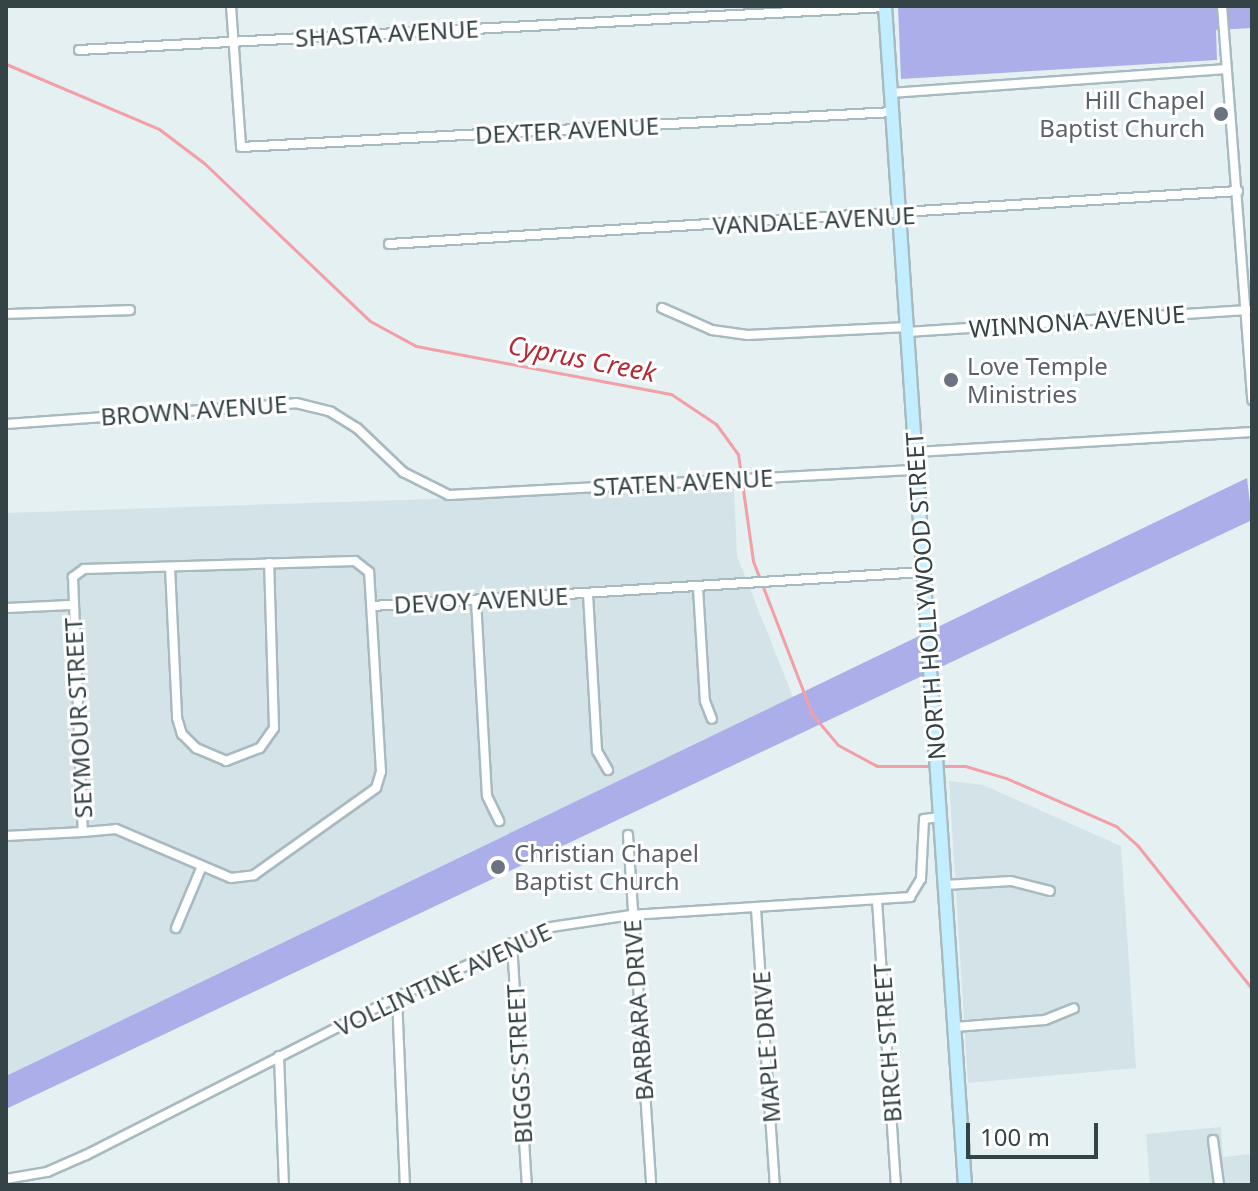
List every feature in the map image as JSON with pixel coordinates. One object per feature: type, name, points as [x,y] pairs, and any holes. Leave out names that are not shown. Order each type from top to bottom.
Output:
[{"type":"main road","name":"NORTH HOLLYWOOD STREET","points":[[885,7],[965,1185]]},
{"type":"street","points":[[231,6],[233,41]]},
{"type":"street","points":[[1222,6],[1252,400]]},
{"type":"street","name":"SHASTA AVENUE","points":[[79,50],[885,7]]},
{"type":"street","name":"DEXTER AVENUE","points":[[233,41],[241,147],[893,112]]},
{"type":"street","points":[[891,93],[1226,69]]},
{"type":"street","name":"VANDALE AVENUE","points":[[389,244],[899,215],[1238,191]]},
{"type":"street","name":"WINNONA AVENUE","points":[[662,308],[712,330],[748,335],[907,330],[1247,310]]},
{"type":"street","points":[[6,314],[130,310]]},
{"type":"street","name":"BROWN AVENUE","points":[[6,424],[296,403],[331,412],[357,428],[403,472],[449,495]]},
{"type":"street","points":[[916,452],[1252,432]]},
{"type":"street","name":"STATEN AVENUE","points":[[449,495],[917,470]]},
{"type":"street","name":"DEVOY AVENUE","points":[[72,605],[73,577],[84,569],[355,561],[369,572],[372,606],[777,584],[923,572]]},
{"type":"street","points":[[170,567],[177,718],[182,734],[196,748],[226,761],[260,748],[274,728],[269,563]]},
{"type":"street","points":[[698,588],[705,701],[712,719]]},
{"type":"street","points":[[588,594],[597,751],[608,770]]},
{"type":"street","points":[[476,600],[487,796],[499,821]]},
{"type":"street","points":[[6,608],[72,605]]},
{"type":"street","name":"SEYMOUR STREET","points":[[72,605],[83,832]]},
{"type":"street","points":[[6,836],[83,832],[132,834],[231,878],[254,875],[376,788],[381,772],[372,606]]},
{"type":"street","name":"VOLLINTINE AVENUE","points":[[6,1179],[47,1172],[86,1155],[397,997],[512,943],[574,921],[910,897],[921,879],[924,819],[940,817]]},
{"type":"street","name":"BARBARA DRIVE","points":[[628,835],[651,1185]]},
{"type":"street","points":[[176,928],[202,866]]},
{"type":"street","points":[[945,885],[1011,881],[1050,891]]},
{"type":"street","name":"BIRCH STREET","points":[[877,900],[896,1185]]},
{"type":"street","name":"MAPLE DRIVE","points":[[756,909],[775,1185]]},
{"type":"street","name":"BIGGS STREET","points":[[512,943],[527,1185]]},
{"type":"street","points":[[397,997],[405,1185]]},
{"type":"street","points":[[955,1027],[1045,1020],[1074,1008]]},
{"type":"street","points":[[279,1056],[284,1185]]},
{"type":"street","points":[[1213,1140],[1219,1185]]},
{"type":"shaded area","points":[[898,6],[1252,6],[1252,28],[1216,30],[1217,60],[901,79]]},
{"type":"shaded area","points":[[1247,478],[1252,520],[6,1109],[6,1076]]},
{"type":"shaded area","points":[[734,489],[737,556],[793,697],[6,1076],[6,513]]},
{"type":"shaded area","points":[[949,781],[983,785],[1121,846],[1136,1068],[968,1083]]},
{"type":"shaded area","points":[[1221,1127],[1223,1157],[1252,1154],[1252,1185],[1150,1185],[1146,1134]]},
{"type":"waterway","name":"Cyprus Creek","points":[[6,64],[159,129],[204,163],[370,321],[416,346],[671,394],[716,424],[738,454],[753,561],[812,714],[838,745],[877,766],[934,766]]},
{"type":"waterway","name":"Cyprus Creek","points":[[941,766],[965,766],[1006,778],[1116,826],[1138,846],[1252,989]]},
{"type":"place","name":"Hill Chapel Baptist Church","points":[[1221,114]]},
{"type":"place","name":"Love Temple Ministries","points":[[951,380]]},
{"type":"place","name":"Christian Chapel Baptist Church","points":[[498,867]]}]
